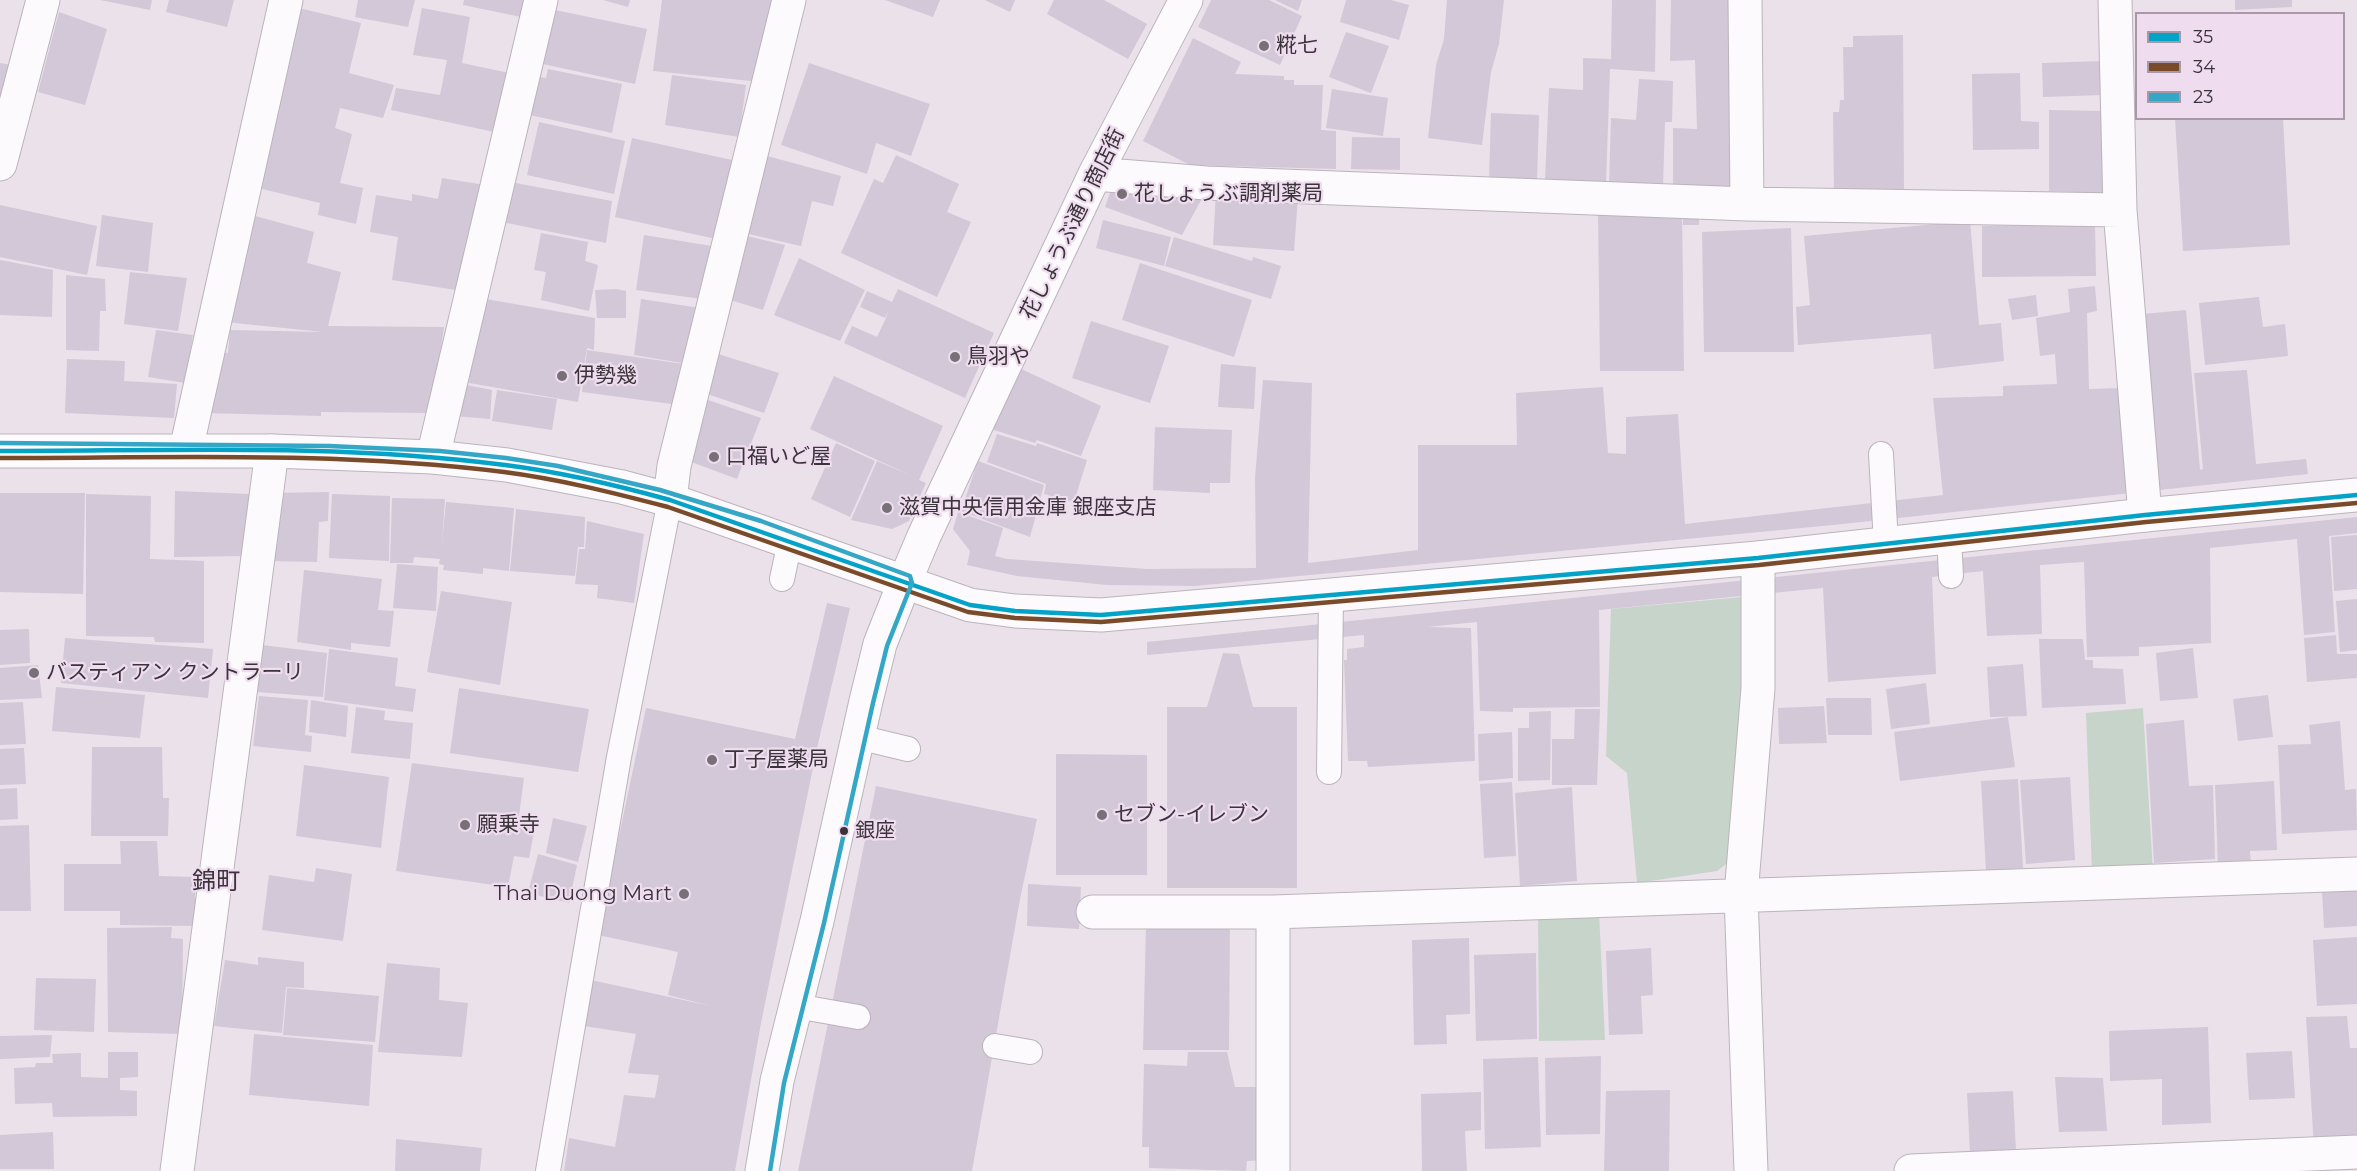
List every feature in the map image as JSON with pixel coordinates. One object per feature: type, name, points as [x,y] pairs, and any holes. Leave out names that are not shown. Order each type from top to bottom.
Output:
[{"type":"street","points":[[0,165],[43,0]]},
{"type":"street","points":[[186,450],[286,0]]},
{"type":"street","points":[[433,457],[541,0]]},
{"type":"street","name":"花しょうぶ通り商店街","points":[[762,1171],[777,1081],[880,644],[924,536],[1129,86],[1186,0]]},
{"type":"street","points":[[2115,0],[2120,210],[2145,515]]},
{"type":"street","points":[[1747,5],[1747,204]]},
{"type":"street","points":[[670,500],[674,466],[788,18]]},
{"type":"street","points":[[1096,158],[1206,183],[1747,204],[1804,200],[1954,202],[2120,210]]},
{"type":"street","points":[[0,451],[272,451],[433,457],[507,465],[622,487],[670,500],[970,605],[1015,611],[1101,615],[1758,558],[2145,515],[2357,495]]},
{"type":"street","points":[[183,1164],[272,451]]},
{"type":"street","points":[[1751,1171],[1751,1060],[1722,899],[1754,823],[1758,688],[1758,558]]},
{"type":"street","points":[[1093,912],[1273,912],[1357,907],[1894,895],[2357,873]]},
{"type":"street","points":[[1273,912],[1273,1171]]},
{"type":"street","points":[[1911,1171],[2357,1152]]},
{"type":"lane","points":[[1881,454],[1886,544]]},
{"type":"lane","points":[[548,1171],[578,932],[626,666],[645,644],[670,500]]},
{"type":"lane","points":[[1949,537],[1951,576]]},
{"type":"lane","points":[[782,579],[790,541]]},
{"type":"lane","points":[[1329,772],[1331,595]]},
{"type":"lane","points":[[858,737],[908,749]]},
{"type":"lane","points":[[795,1006],[858,1017]]},
{"type":"lane","points":[[995,1046],[1030,1052]]},
{"type":"shaded area","points":[[1743,597],[1747,687],[1730,861],[1717,871],[1637,883],[1627,773],[1606,756],[1611,609]]},
{"type":"shaded area","points":[[2143,708],[2153,872],[2092,873],[2086,713]]},
{"type":"shaded area","points":[[1599,911],[1605,1040],[1539,1041],[1538,914]]},
{"type":"building","points":[[100,0],[152,0],[150,10]]},
{"type":"building","points":[[169,0],[234,0],[227,27],[166,12]]},
{"type":"building","points":[[358,0],[415,0],[408,27],[355,17]]},
{"type":"building","points":[[464,0],[536,0],[531,19],[463,5]]},
{"type":"building","points":[[603,0],[630,0],[628,7]]},
{"type":"building","points":[[662,0],[782,0],[761,82],[653,71]]},
{"type":"building","points":[[885,0],[940,0],[933,17]]},
{"type":"building","points":[[985,0],[1015,0],[1010,12]]},
{"type":"building","points":[[1054,0],[1104,0],[1147,24],[1128,59],[1047,14]]},
{"type":"building","name":"糀七","points":[[1211,0],[1269,0],[1302,16],[1280,65],[1198,27]]},
{"type":"building","points":[[1275,0],[1302,0],[1298,11]]},
{"type":"building","points":[[1346,0],[1391,0],[1409,5],[1399,40],[1340,22]]},
{"type":"building","points":[[1447,0],[1504,0],[1499,44],[1491,72],[1482,145],[1428,138],[1436,65],[1444,39]]},
{"type":"building","points":[[1612,0],[1656,0],[1655,72],[1610,69],[1606,183],[1545,181],[1549,88],[1583,90],[1583,58],[1611,59]]},
{"type":"building","points":[[1671,0],[1728,0],[1737,190],[1673,188],[1673,128],[1697,129],[1695,60],[1670,61]]},
{"type":"building","points":[[2235,0],[2292,0],[2292,7],[2235,10]]},
{"type":"building","points":[[291,6],[361,23],[349,73],[394,85],[383,118],[340,108],[335,128],[352,134],[340,183],[363,188],[356,224],[318,215],[320,203],[250,186]]},
{"type":"building","points":[[422,8],[470,17],[462,63],[514,74],[499,133],[391,110],[396,88],[440,95],[447,60],[413,55]]},
{"type":"building","points":[[555,10],[647,29],[635,84],[543,64]]},
{"type":"building","points":[[59,12],[107,29],[85,105],[38,92]]},
{"type":"building","points":[[1346,32],[1389,46],[1371,93],[1329,77]]},
{"type":"building","points":[[1903,35],[1904,192],[1834,193],[1833,112],[1839,112],[1840,100],[1844,100],[1843,47],[1853,47],[1853,36]]},
{"type":"building","points":[[1193,38],[1241,62],[1235,74],[1284,76],[1284,80],[1294,80],[1294,85],[1323,85],[1321,130],[1336,131],[1336,169],[1190,165],[1143,141]]},
{"type":"building","points":[[2103,61],[2104,95],[2043,97],[2042,63]]},
{"type":"building","points":[[0,63],[17,66],[0,102]]},
{"type":"building","points":[[809,63],[930,104],[911,156],[876,143],[867,174],[781,145]]},
{"type":"building","points":[[548,69],[622,84],[612,133],[525,114],[533,76],[546,78]]},
{"type":"building","points":[[2020,73],[2021,121],[2039,122],[2039,149],[1973,150],[1972,74]]},
{"type":"building","points":[[672,75],[746,85],[739,137],[665,125]]},
{"type":"building","points":[[1639,79],[1673,81],[1672,122],[1665,122],[1663,187],[1609,185],[1611,118],[1636,120]]},
{"type":"building","points":[[1332,89],[1388,98],[1383,136],[1326,128]]},
{"type":"building","points":[[2049,110],[2103,111],[2102,193],[2049,191]]},
{"type":"building","points":[[1491,113],[1539,115],[1537,181],[1489,179]]},
{"type":"building","points":[[2175,120],[2283,120],[2290,245],[2183,251]]},
{"type":"building","points":[[539,122],[625,141],[614,194],[527,175]]},
{"type":"building","points":[[1352,137],[1400,138],[1400,170],[1351,169]]},
{"type":"building","points":[[632,138],[732,160],[716,239],[615,217]]},
{"type":"building","points":[[760,154],[841,176],[833,206],[812,201],[801,246],[744,233]]},
{"type":"building","points":[[896,155],[959,184],[947,212],[971,222],[937,297],[841,253],[874,179],[883,183]]},
{"type":"building","points":[[442,178],[485,185],[462,291],[392,280],[398,237],[370,232],[376,195],[412,201],[412,194],[438,199]]},
{"type":"building","points":[[1114,181],[1205,193],[1182,235],[1105,207]]},
{"type":"building","points":[[510,182],[612,201],[606,243],[502,222]]},
{"type":"building","points":[[1216,192],[1298,197],[1294,251],[1213,245]]},
{"type":"building","points":[[0,205],[97,226],[87,275],[0,257]]},
{"type":"building","points":[[1682,209],[1684,371],[1600,371],[1598,211]]},
{"type":"building","points":[[1683,212],[1699,213],[1699,225],[1683,225]]},
{"type":"building","points":[[248,214],[314,232],[307,263],[341,272],[328,326],[444,327],[431,413],[321,412],[321,416],[203,413],[213,351],[228,353],[230,330],[323,332],[225,322]]},
{"type":"building","points":[[102,215],[153,223],[148,272],[96,266]]},
{"type":"building","points":[[1103,220],[1171,237],[1164,266],[1096,248]]},
{"type":"building","points":[[1970,221],[1979,325],[2001,323],[2004,361],[1934,369],[1931,334],[1798,345],[1796,307],[1810,305],[1804,236]]},
{"type":"building","points":[[2095,225],[2096,276],[1982,277],[1982,226]]},
{"type":"building","points":[[1791,228],[1794,352],[1704,352],[1702,232]]},
{"type":"building","points":[[541,233],[588,242],[585,261],[598,265],[589,311],[541,300],[546,272],[534,270]]},
{"type":"building","points":[[644,235],[718,247],[709,300],[636,290]]},
{"type":"building","points":[[747,236],[785,245],[763,310],[730,300]]},
{"type":"building","points":[[1174,237],[1252,261],[1253,257],[1281,266],[1271,299],[1165,266]]},
{"type":"building","points":[[799,258],[865,290],[840,341],[774,315]]},
{"type":"building","points":[[0,260],[53,270],[52,317],[0,315]]},
{"type":"building","points":[[1140,263],[1252,300],[1234,357],[1122,320]]},
{"type":"building","points":[[130,272],[187,278],[178,331],[124,324]]},
{"type":"building","points":[[66,275],[105,279],[106,311],[100,311],[99,351],[66,350]]},
{"type":"building","points":[[2095,286],[2097,311],[2087,313],[2089,389],[2123,388],[2143,314],[2186,310],[2200,470],[2203,469],[2194,373],[2247,370],[2256,464],[2306,459],[2308,474],[1833,525],[1195,586],[1107,585],[1017,576],[967,565],[970,551],[953,529],[958,512],[1003,528],[995,556],[1007,559],[1147,569],[1256,568],[1255,478],[1263,380],[1312,383],[1308,563],[1418,550],[1418,445],[1517,445],[1516,393],[1603,387],[1608,453],[1626,454],[1626,417],[1678,414],[1685,524],[1943,495],[1933,398],[2003,396],[2003,386],[2057,384],[2055,354],[2040,356],[2036,318],[2070,312],[2068,289]]},
{"type":"building","points":[[898,289],[994,333],[965,398],[844,343],[852,326],[877,337],[886,318],[888,311],[885,318],[860,307],[867,291],[892,302]]},
{"type":"building","points":[[595,290],[626,291],[626,318],[597,318]]},
{"type":"building","points":[[2036,295],[2038,316],[2012,320],[2008,299]]},
{"type":"building","points":[[2259,297],[2263,327],[2285,324],[2288,356],[2205,365],[2199,303]]},
{"type":"building","points":[[480,298],[595,318],[594,350],[587,348],[578,402],[469,383]]},
{"type":"building","points":[[641,299],[700,308],[688,364],[634,355]]},
{"type":"building","points":[[1091,321],[1169,346],[1150,403],[1072,378]]},
{"type":"building","points":[[156,330],[193,335],[185,383],[148,377]]},
{"type":"building","points":[[587,350],[684,364],[679,405],[582,392]]},
{"type":"building","points":[[718,354],[779,373],[764,413],[704,393]]},
{"type":"building","points":[[67,359],[125,361],[124,381],[177,384],[174,418],[65,413]]},
{"type":"building","points":[[1221,364],[1256,367],[1254,409],[1218,407]]},
{"type":"building","points":[[1019,368],[1101,406],[1081,456],[1037,440],[1035,443],[991,429]]},
{"type":"building","points":[[834,376],[943,426],[919,480],[926,483],[909,521],[892,529],[851,520],[877,461],[912,476],[810,429]]},
{"type":"building","points":[[461,384],[492,390],[490,419],[454,416]]},
{"type":"building","points":[[497,390],[557,399],[552,430],[492,421]]},
{"type":"building","points":[[699,397],[761,418],[737,479],[686,460]]},
{"type":"building","points":[[1155,427],[1232,430],[1230,483],[1210,483],[1210,493],[1153,490]]},
{"type":"building","points":[[997,434],[1036,446],[1037,443],[1087,460],[1074,502],[1044,494],[1046,484],[987,462]]},
{"type":"building","points":[[836,443],[875,461],[850,517],[811,499]]},
{"type":"building","points":[[978,461],[1044,485],[1030,537],[961,511]]},
{"type":"building","points":[[175,491],[249,494],[248,556],[174,557]]},
{"type":"building","points":[[329,492],[328,521],[319,522],[317,562],[270,561],[272,493]]},
{"type":"building","points":[[0,493],[85,493],[83,594],[0,592]]},
{"type":"building","points":[[86,494],[151,496],[150,559],[204,561],[204,643],[155,642],[154,637],[86,636]]},
{"type":"building","points":[[332,494],[390,496],[389,561],[329,558]]},
{"type":"building","points":[[392,498],[445,499],[442,544],[446,502],[514,508],[509,571],[483,568],[483,574],[443,570],[444,565],[439,564],[440,559],[414,557],[413,563],[390,563]]},
{"type":"building","points":[[516,509],[585,517],[584,547],[578,547],[575,576],[510,571]]},
{"type":"building","points":[[2357,517],[2357,533],[2329,536],[2335,632],[2304,635],[2297,539],[2210,548],[2211,643],[2139,647],[2139,656],[2087,657],[2084,562],[2040,565],[2042,634],[1987,636],[1983,571],[1932,577],[1936,674],[1828,682],[1823,588],[1599,610],[1600,707],[1513,708],[1513,712],[1480,711],[1477,622],[1427,627],[1471,628],[1475,761],[1368,767],[1367,761],[1348,761],[1344,660],[1347,660],[1347,649],[1364,647],[1364,635],[1147,655],[1147,642]]},
{"type":"building","points":[[587,521],[644,534],[634,603],[597,598],[598,585],[575,584],[579,549],[585,549]]},
{"type":"building","points":[[2357,535],[2357,589],[2334,591],[2331,537]]},
{"type":"building","points":[[397,564],[438,567],[436,611],[393,608]]},
{"type":"building","points":[[304,570],[382,579],[378,610],[394,611],[390,647],[351,643],[351,650],[297,642]]},
{"type":"building","points":[[441,591],[512,602],[500,685],[427,672]]},
{"type":"building","points":[[2357,599],[2357,650],[2340,652],[2336,601]]},
{"type":"building","points":[[827,603],[850,608],[817,748],[761,1023],[735,1171],[564,1171],[569,1138],[615,1147],[624,1095],[655,1098],[659,1075],[628,1073],[636,1034],[584,1026],[591,980],[711,1006],[668,995],[678,952],[598,935],[646,708],[795,739]]},
{"type":"building","points":[[29,629],[30,663],[0,665],[0,630]]},
{"type":"building","points":[[2336,635],[2337,654],[2357,654],[2357,678],[2307,682],[2304,638]]},
{"type":"building","points":[[65,638],[213,649],[208,698],[61,683]]},
{"type":"building","points":[[2039,639],[2083,639],[2085,660],[2093,660],[2093,668],[2123,669],[2126,704],[2042,708]]},
{"type":"building","points":[[262,645],[327,653],[323,697],[257,692]]},
{"type":"building","points":[[2193,648],[2198,698],[2160,701],[2156,653]]},
{"type":"building","points":[[329,649],[398,658],[395,686],[416,689],[413,712],[324,700]]},
{"type":"building","points":[[1223,653],[1239,654],[1253,707],[1297,707],[1297,888],[1167,888],[1167,707],[1207,707]]},
{"type":"building","points":[[2023,664],[2027,716],[1990,717],[1987,667]]},
{"type":"building","points":[[38,665],[42,698],[0,700],[0,668]]},
{"type":"building","points":[[1926,683],[1930,724],[1891,729],[1886,689]]},
{"type":"building","points":[[56,687],[145,695],[140,738],[52,731]]},
{"type":"building","points":[[459,688],[589,709],[578,772],[450,753]]},
{"type":"building","points":[[2268,695],[2273,737],[2238,741],[2233,699]]},
{"type":"building","points":[[259,696],[308,700],[305,735],[312,736],[311,752],[253,746]]},
{"type":"building","points":[[1826,698],[1871,698],[1872,735],[1828,735]]},
{"type":"building","points":[[311,700],[348,706],[346,737],[309,732]]},
{"type":"building","points":[[23,702],[26,744],[0,745],[0,703]]},
{"type":"building","points":[[1824,706],[1827,743],[1779,744],[1778,708]]},
{"type":"building","points":[[356,707],[385,711],[384,720],[413,723],[410,759],[351,753]]},
{"type":"building","points":[[1575,709],[1600,709],[1597,785],[1552,785],[1552,739],[1574,739]]},
{"type":"building","points":[[1551,711],[1550,780],[1518,781],[1518,728],[1529,728],[1529,712]]},
{"type":"building","points":[[2008,717],[2015,767],[1900,781],[1894,732]]},
{"type":"building","points":[[2184,720],[2189,786],[2213,785],[2215,859],[2154,863],[2146,724]]},
{"type":"building","points":[[2340,721],[2345,790],[2356,789],[2357,830],[2282,834],[2278,745],[2311,744],[2309,725]]},
{"type":"building","points":[[1512,732],[1513,778],[1479,781],[1478,734]]},
{"type":"building","points":[[92,747],[162,747],[163,798],[169,798],[168,836],[91,836]]},
{"type":"building","points":[[24,748],[26,784],[0,785],[0,749]]},
{"type":"building","name":"セブン-イレブン","points":[[1056,754],[1147,755],[1147,875],[1056,875]]},
{"type":"building","name":"願乗寺","points":[[412,763],[524,778],[518,823],[535,827],[529,858],[514,856],[508,887],[396,871]]},
{"type":"building","points":[[304,765],[389,777],[381,848],[296,836]]},
{"type":"building","points":[[2070,777],[2075,860],[2026,864],[2020,780]]},
{"type":"building","points":[[2018,779],[2023,868],[1986,871],[1981,781]]},
{"type":"building","points":[[2274,781],[2277,850],[2250,851],[2251,864],[2218,866],[2215,785]]},
{"type":"building","points":[[1512,782],[1516,856],[1484,858],[1480,784]]},
{"type":"building","points":[[876,786],[1037,819],[1020,899],[972,1171],[798,1171]]},
{"type":"building","points":[[1572,787],[1577,881],[1520,886],[1515,793]]},
{"type":"building","points":[[17,788],[18,819],[0,820],[0,789]]},
{"type":"building","points":[[553,818],[587,826],[578,862],[546,853]]},
{"type":"building","points":[[29,825],[31,911],[0,911],[0,826]]},
{"type":"building","points":[[120,841],[157,841],[159,876],[195,877],[195,926],[120,925],[120,911],[64,911],[64,864],[121,864]]},
{"type":"building","points":[[538,854],[577,865],[569,903],[528,893]]},
{"type":"building","points":[[316,868],[352,874],[343,941],[262,930],[269,875],[314,882]]},
{"type":"building","points":[[1028,884],[1081,887],[1079,929],[1027,926]]},
{"type":"building","points":[[2357,889],[2357,926],[2324,928],[2322,891]]},
{"type":"building","points":[[1230,917],[1229,1050],[1143,1050],[1146,926]]},
{"type":"building","points":[[172,927],[171,938],[183,939],[182,1034],[108,1032],[107,928]]},
{"type":"building","points":[[2357,937],[2357,1004],[2317,1006],[2313,940]]},
{"type":"building","points":[[1469,938],[1470,1014],[1446,1015],[1447,1044],[1414,1045],[1412,940]]},
{"type":"building","points":[[1651,948],[1653,995],[1641,996],[1643,1034],[1609,1035],[1606,951]]},
{"type":"building","points":[[1536,953],[1537,1039],[1476,1041],[1474,955]]},
{"type":"building","points":[[258,957],[304,962],[304,988],[286,987],[282,1033],[214,1026],[225,960],[258,965]]},
{"type":"building","points":[[387,963],[440,968],[439,1000],[468,1003],[462,1057],[378,1052]]},
{"type":"building","points":[[36,978],[96,979],[94,1032],[34,1030]]},
{"type":"building","points":[[287,988],[379,996],[375,1042],[283,1035]]},
{"type":"building","points":[[2347,1016],[2350,1048],[2357,1048],[2357,1145],[2314,1148],[2306,1017]]},
{"type":"building","points":[[2208,1027],[2211,1123],[2162,1125],[2162,1079],[2110,1081],[2109,1031]]},
{"type":"building","points":[[254,1034],[373,1045],[369,1106],[249,1095]]},
{"type":"building","points":[[52,1035],[50,1057],[0,1059],[0,1036]]},
{"type":"building","points":[[2292,1051],[2295,1098],[2249,1100],[2246,1053]]},
{"type":"building","points":[[108,1052],[138,1052],[138,1077],[120,1078],[120,1090],[137,1091],[137,1116],[53,1117],[52,1103],[15,1104],[14,1068],[35,1067],[36,1063],[53,1063],[52,1054],[81,1053],[81,1077],[108,1078]]},
{"type":"building","points":[[1188,1052],[1227,1052],[1235,1087],[1267,1087],[1267,1160],[1247,1161],[1246,1171],[1149,1168],[1149,1147],[1142,1147],[1144,1064],[1187,1066]]},
{"type":"building","points":[[1601,1056],[1600,1134],[1546,1135],[1545,1058]]},
{"type":"building","points":[[1538,1057],[1541,1147],[1485,1149],[1483,1059]]},
{"type":"building","points":[[2055,1077],[2103,1078],[2107,1131],[2059,1132]]},
{"type":"building","points":[[1670,1090],[1669,1171],[1604,1171],[1606,1091]]},
{"type":"building","points":[[2013,1091],[2016,1151],[1970,1153],[1967,1093]]},
{"type":"building","points":[[1481,1092],[1481,1130],[1465,1131],[1467,1171],[1422,1171],[1421,1094]]},
{"type":"building","points":[[53,1132],[54,1169],[0,1169],[0,1135]]},
{"type":"building","points":[[396,1139],[482,1148],[480,1171],[395,1171]]},
{"type":"transit line","name":"23","points":[[0,443],[329,446],[440,451],[506,458],[558,466],[660,490],[761,521],[910,576],[912,583],[887,646],[873,703],[824,923],[784,1083],[770,1171]]},
{"type":"transit line","name":"35","points":[[0,451],[317,451],[443,458],[547,471],[670,500],[970,605],[1015,611],[1101,615],[1758,558],[2145,515],[2357,495]]},
{"type":"transit line","name":"34","points":[[0,458],[315,458],[441,465],[525,475],[668,507],[968,612],[1015,618],[1101,622],[1759,565],[2146,522],[2357,503]]},
{"type":"place","name":"糀七","points":[[1264,46]]},
{"type":"place","name":"花しょうぶ調剤薬局","points":[[1122,194]]},
{"type":"place","name":"鳥羽や","points":[[955,357]]},
{"type":"place","name":"伊勢幾","points":[[562,376]]},
{"type":"place","name":"口福いど屋","points":[[714,457]]},
{"type":"place","name":"滋賀中央信用金庫 銀座支店","points":[[887,508]]},
{"type":"place","name":"バスティアン クントラーリ","points":[[34,673]]},
{"type":"place","name":"丁子屋薬局","points":[[712,760]]},
{"type":"place","name":"セブン-イレブン","points":[[1102,815]]},
{"type":"place","name":"願乗寺","points":[[465,825]]},
{"type":"place","name":"銀座","points":[[844,831]]},
{"type":"place","name":"Thai Duong Mart","points":[[684,894]]},
{"type":"district","name":"錦町","points":[[216,882]]}]
